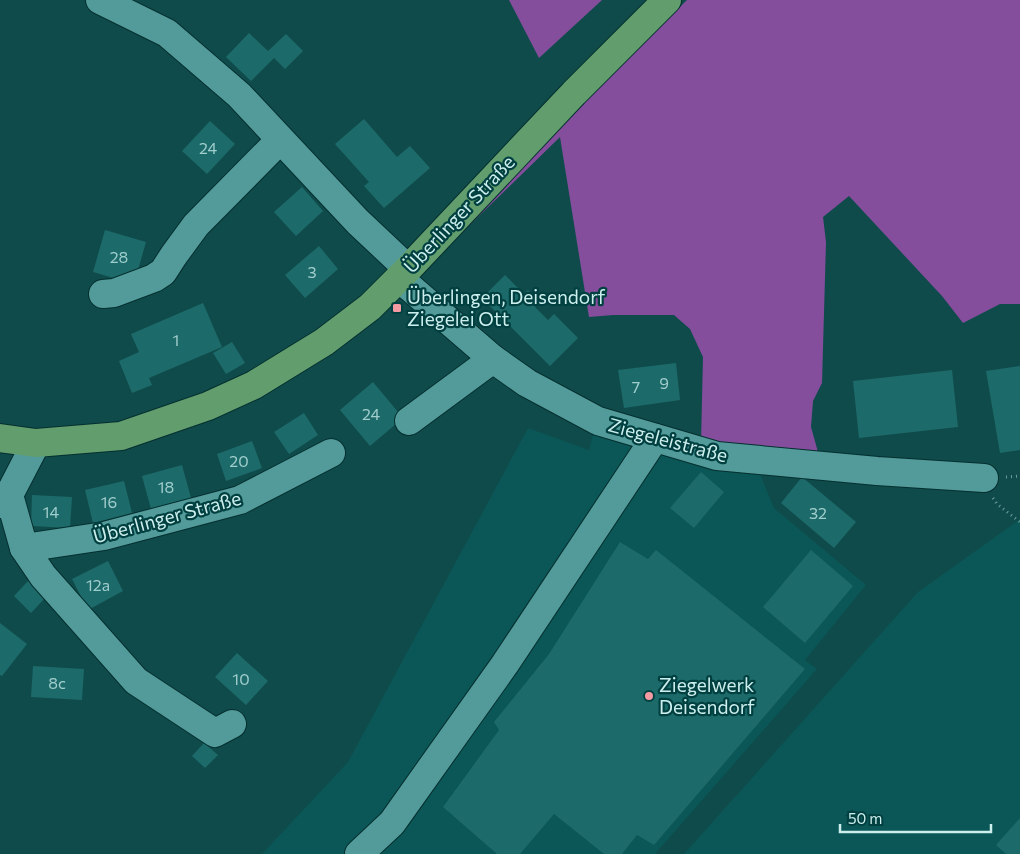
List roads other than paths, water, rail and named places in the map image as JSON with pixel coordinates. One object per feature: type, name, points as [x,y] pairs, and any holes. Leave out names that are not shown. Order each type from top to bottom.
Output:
[{"type":"main road","name":"Überlinger Straße","points":[[0,438],[36,443],[121,436],[208,406],[254,385],[324,342],[370,307],[404,273],[574,92],[666,0]]},
{"type":"street","name":"Ziegeleistraße","points":[[100,0],[167,34],[238,95],[404,273],[492,359],[527,383],[598,422],[717,456],[877,471],[980,478]]},
{"type":"street","points":[[103,294],[154,278],[163,272],[160,259],[280,140]]},
{"type":"street","points":[[409,421],[492,359]]},
{"type":"street","points":[[359,854],[392,823],[505,664],[655,438]]},
{"type":"street","points":[[36,443],[4,499],[24,548],[43,576],[136,681],[215,733],[232,724]]},
{"type":"street","name":"Überlinger Straße","points":[[24,548],[104,536],[240,500],[331,453]]},
{"type":"place","name":"Überlingen, Deisendorf Ziegelei Ott","points":[[397,308]]},
{"type":"place","name":"Ziegelwerk Deisendorf","points":[[649,696]]}]
